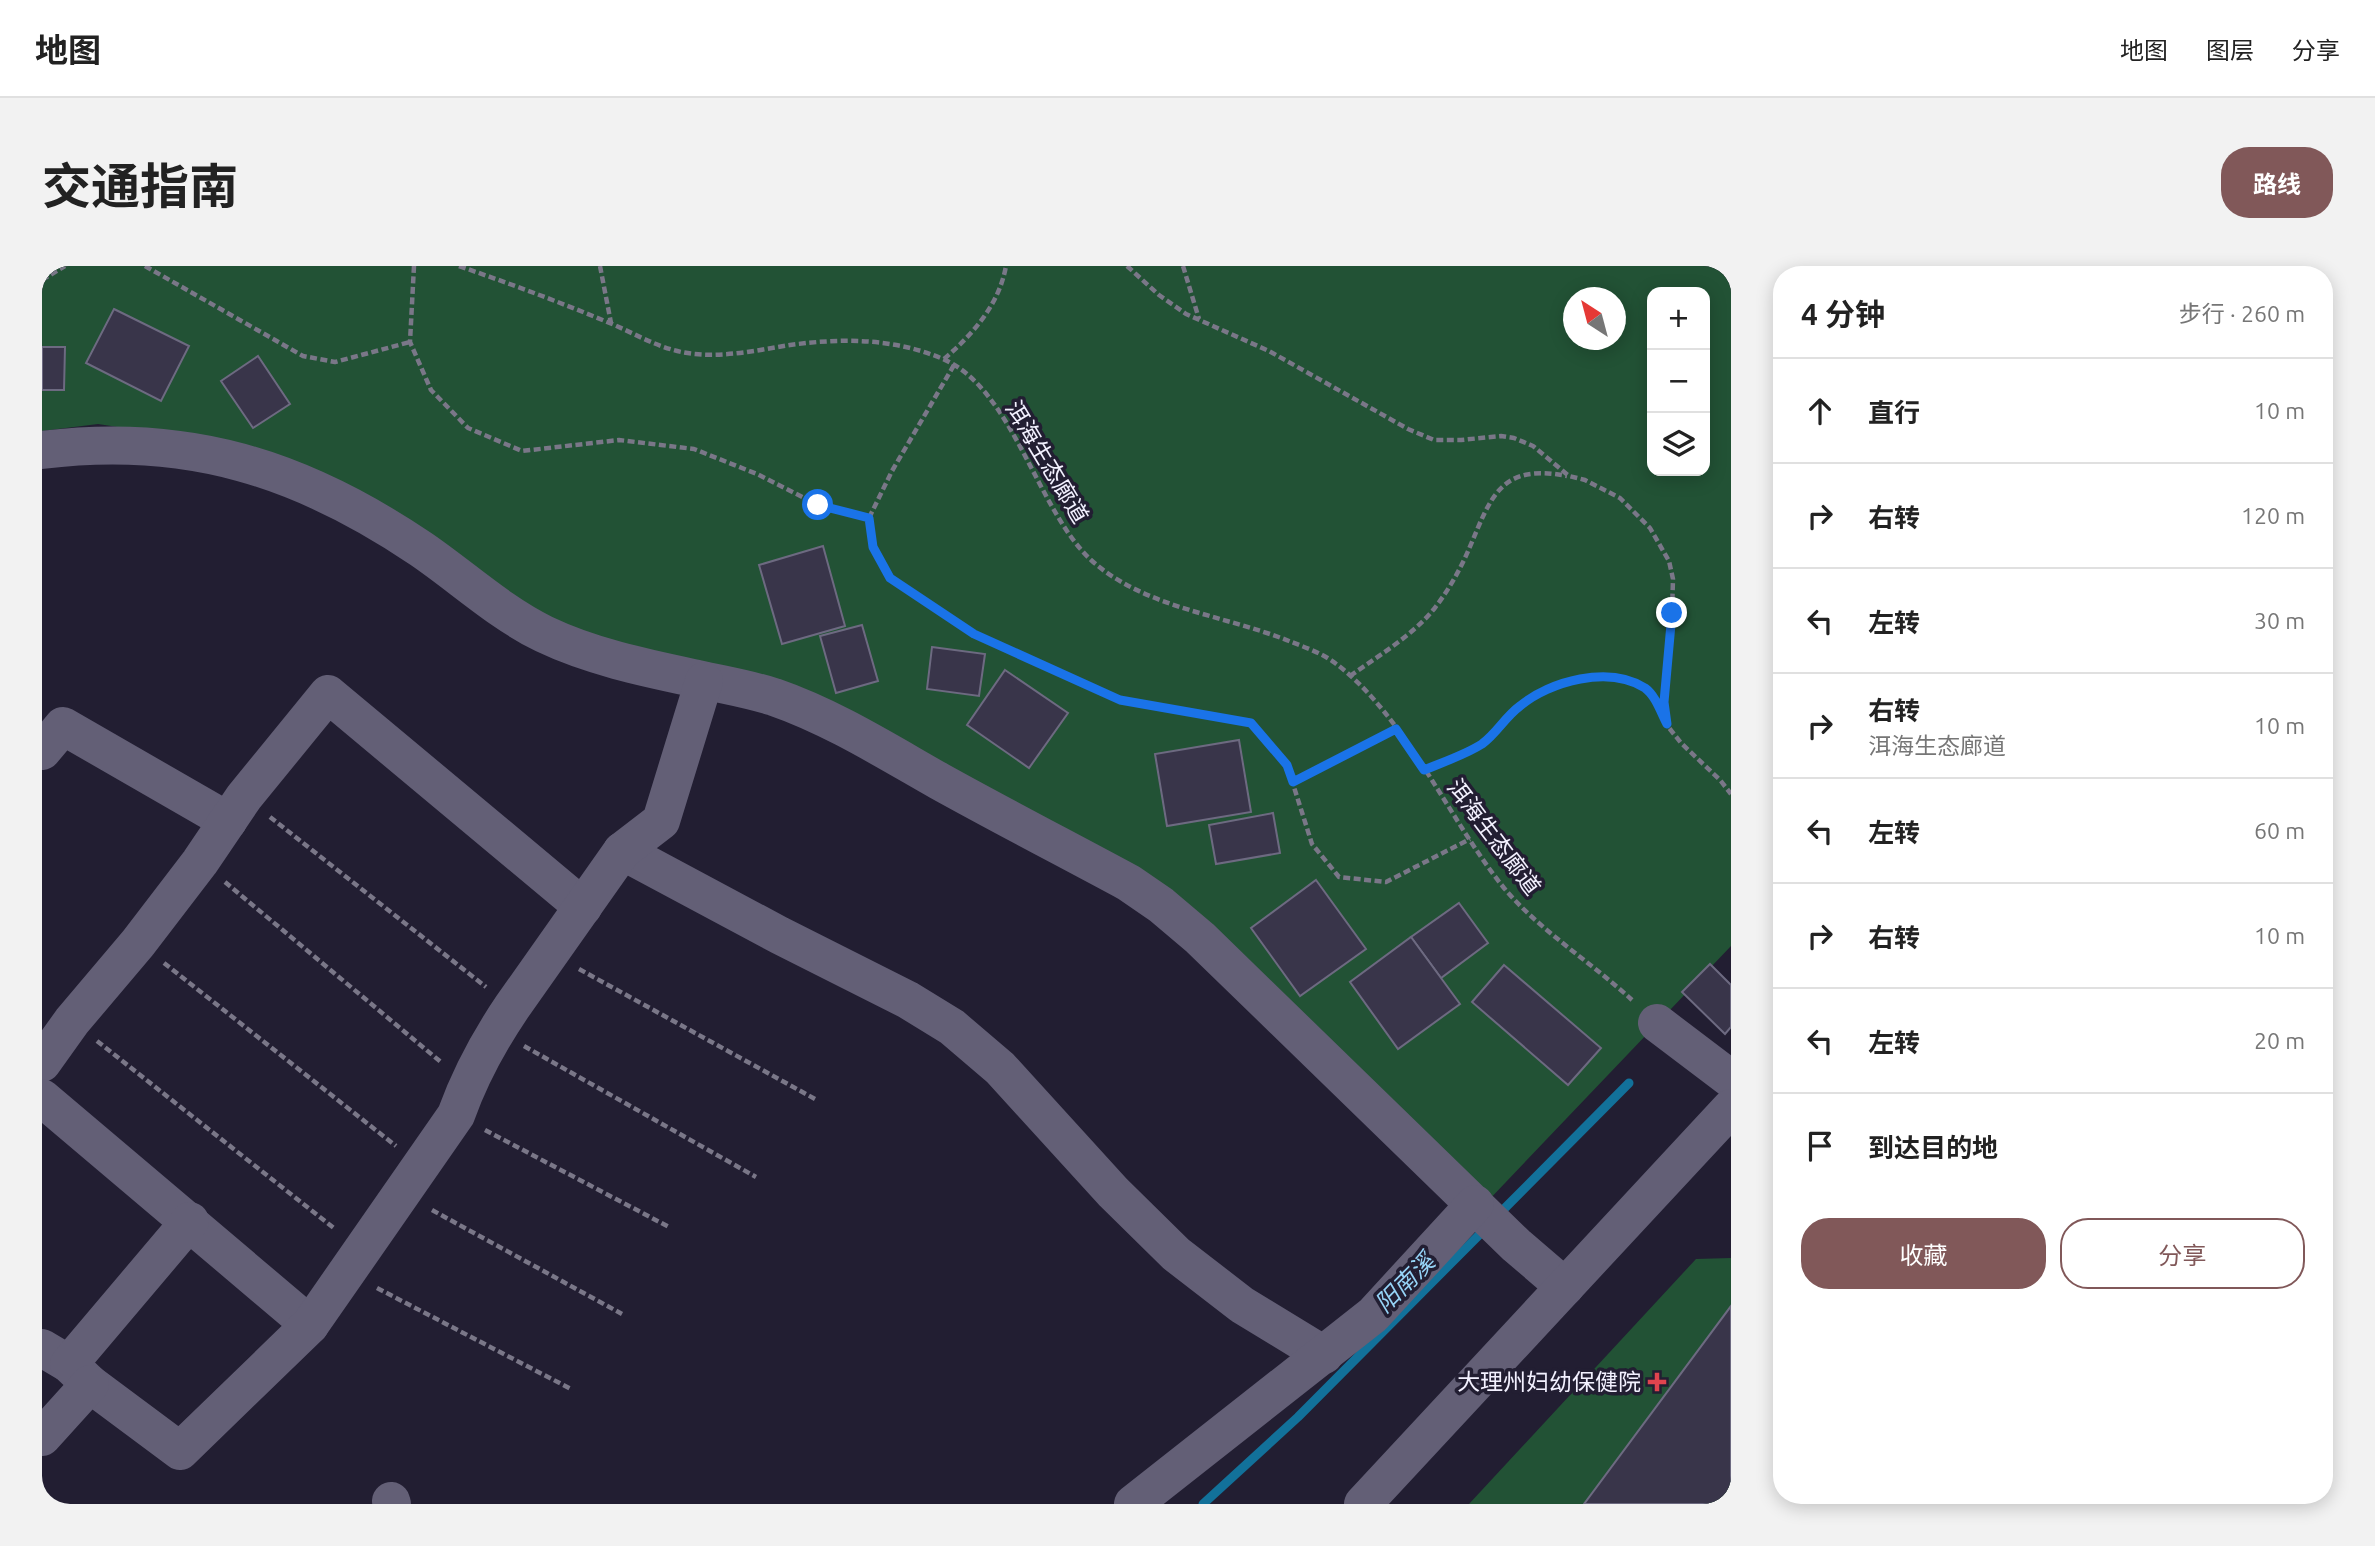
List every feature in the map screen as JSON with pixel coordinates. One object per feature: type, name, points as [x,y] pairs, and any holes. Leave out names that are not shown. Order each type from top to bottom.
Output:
[{"type":"street","points":[[42,450],[98,446],[173,449],[255,465],[289,476],[337,499],[398,534],[446,566],[507,613],[542,633],[609,658],[746,689],[805,709],[856,734],[1129,883],[1161,905],[1200,938],[1516,1245],[1565,1287]]},
{"type":"street","points":[[67,1366],[180,1451],[310,1325],[462,1099],[504,1018],[622,851],[661,821],[704,681]]},
{"type":"street","points":[[42,1063],[72,1021],[138,943],[200,862],[236,809],[328,694],[583,907]]},
{"type":"street","points":[[42,751],[63,726],[236,809]]},
{"type":"street","points":[[622,851],[908,1000],[952,1027],[1000,1068],[1113,1192],[1176,1254],[1242,1305],[1324,1355]]},
{"type":"street","points":[[1657,1023],[1731,1079]]},
{"type":"street","points":[[42,1098],[310,1325]]},
{"type":"street","points":[[1363,1504],[1731,1108]]},
{"type":"street","points":[[1133,1504],[1373,1315],[1478,1207]]},
{"type":"street","points":[[42,1437],[67,1366],[190,1221]]},
{"type":"path","points":[[42,280],[65,266]]},
{"type":"path","points":[[145,266],[303,356],[335,362],[410,342]]},
{"type":"path","points":[[414,266],[410,342],[431,390],[468,428],[522,451],[619,440],[694,449],[757,474],[818,505],[869,518]]},
{"type":"path","name":"洱海生态廊道","points":[[459,266],[527,289],[611,323],[654,345],[694,354],[738,354],[825,341],[859,341],[888,343],[954,365],[976,384],[1004,421],[1067,532],[1092,560],[1126,584],[1165,601],[1263,631],[1308,648],[1334,662],[1350,676],[1396,729],[1505,889],[1534,918],[1608,978],[1657,1023]]},
{"type":"path","points":[[600,266],[611,323]]},
{"type":"path","points":[[944,360],[979,326],[1003,280],[1006,266]]},
{"type":"path","points":[[1127,266],[1159,295],[1186,314],[1269,351],[1408,429],[1434,440],[1501,436],[1514,438],[1533,446],[1569,476]]},
{"type":"path","points":[[1183,266],[1199,320]]},
{"type":"path","points":[[954,365],[892,471],[869,518],[873,547],[890,578],[974,634],[1120,700],[1251,723],[1287,765],[1312,844],[1339,877],[1386,882],[1470,839]]},
{"type":"path","points":[[1350,676],[1421,623],[1435,608],[1453,582],[1486,508],[1498,491],[1526,473],[1543,471],[1585,480],[1620,498],[1650,528],[1669,561],[1673,579],[1673,602],[1664,702],[1667,724]]},
{"type":"path","points":[[1424,770],[1479,746],[1490,738],[1521,704],[1548,688],[1575,678],[1601,678],[1627,681],[1646,689],[1681,743],[1731,794]]},
{"type":"path","points":[[1293,782],[1396,729]]},
{"type":"path","points":[[236,809],[504,1018],[756,1177]]},
{"type":"path","points":[[200,862],[462,1099],[669,1227]]},
{"type":"path","points":[[138,943],[410,1179],[622,1314]]},
{"type":"path","points":[[550,954],[815,1099]]},
{"type":"path","points":[[72,1021],[353,1261],[571,1389]]},
{"type":"green space","points":[[42,266],[1731,266],[1731,946],[1485,1204],[1144,882],[637,652],[539,614],[203,440],[98,424],[42,431]]},
{"type":"green space","name":"大理州妇幼保健院","points":[[1731,1258],[1731,1504],[1469,1504],[1696,1259]]},
{"type":"building","points":[[114,309],[189,346],[161,401],[86,363]]},
{"type":"building","points":[[42,347],[65,347],[64,390],[42,390]]},
{"type":"building","points":[[258,356],[290,404],[253,428],[221,381]]},
{"type":"building","points":[[823,546],[845,626],[782,644],[759,565]]},
{"type":"building","points":[[862,625],[878,681],[836,693],[820,636]]},
{"type":"building","points":[[932,647],[985,654],[979,696],[927,689]]},
{"type":"building","points":[[1005,670],[1068,713],[1029,768],[967,725]]},
{"type":"building","points":[[1239,740],[1251,812],[1167,826],[1155,754]]},
{"type":"building","points":[[1273,813],[1280,853],[1216,864],[1209,825]]},
{"type":"building","points":[[1316,880],[1366,949],[1300,996],[1251,928]]},
{"type":"building","points":[[1459,903],[1488,943],[1441,978],[1411,937]]},
{"type":"building","points":[[1411,937],[1460,1004],[1398,1049],[1350,982]]},
{"type":"building","points":[[1710,964],[1731,985],[1731,1027],[1725,1034],[1682,992]]},
{"type":"building","points":[[1504,965],[1601,1048],[1568,1085],[1472,1002]]},
{"type":"building","points":[[1731,1306],[1731,1504],[1584,1504]]},
{"type":"waterway","name":"阳南溪","points":[[1499,1214],[1629,1083]]},
{"type":"waterway","name":"阳南溪","points":[[1203,1504],[1298,1417],[1487,1227]]},
{"type":"place","name":"大理州妇幼保健院","points":[[1657,1382]]},
{"type":"route","points":[[818,505],[869,518],[873,547],[890,578],[974,634],[1120,700],[1251,723],[1287,765],[1293,782],[1396,729],[1424,770],[1479,746],[1490,738],[1521,704],[1548,688],[1575,678],[1627,681],[1646,689],[1667,724],[1664,702],[1672,613]]}]
